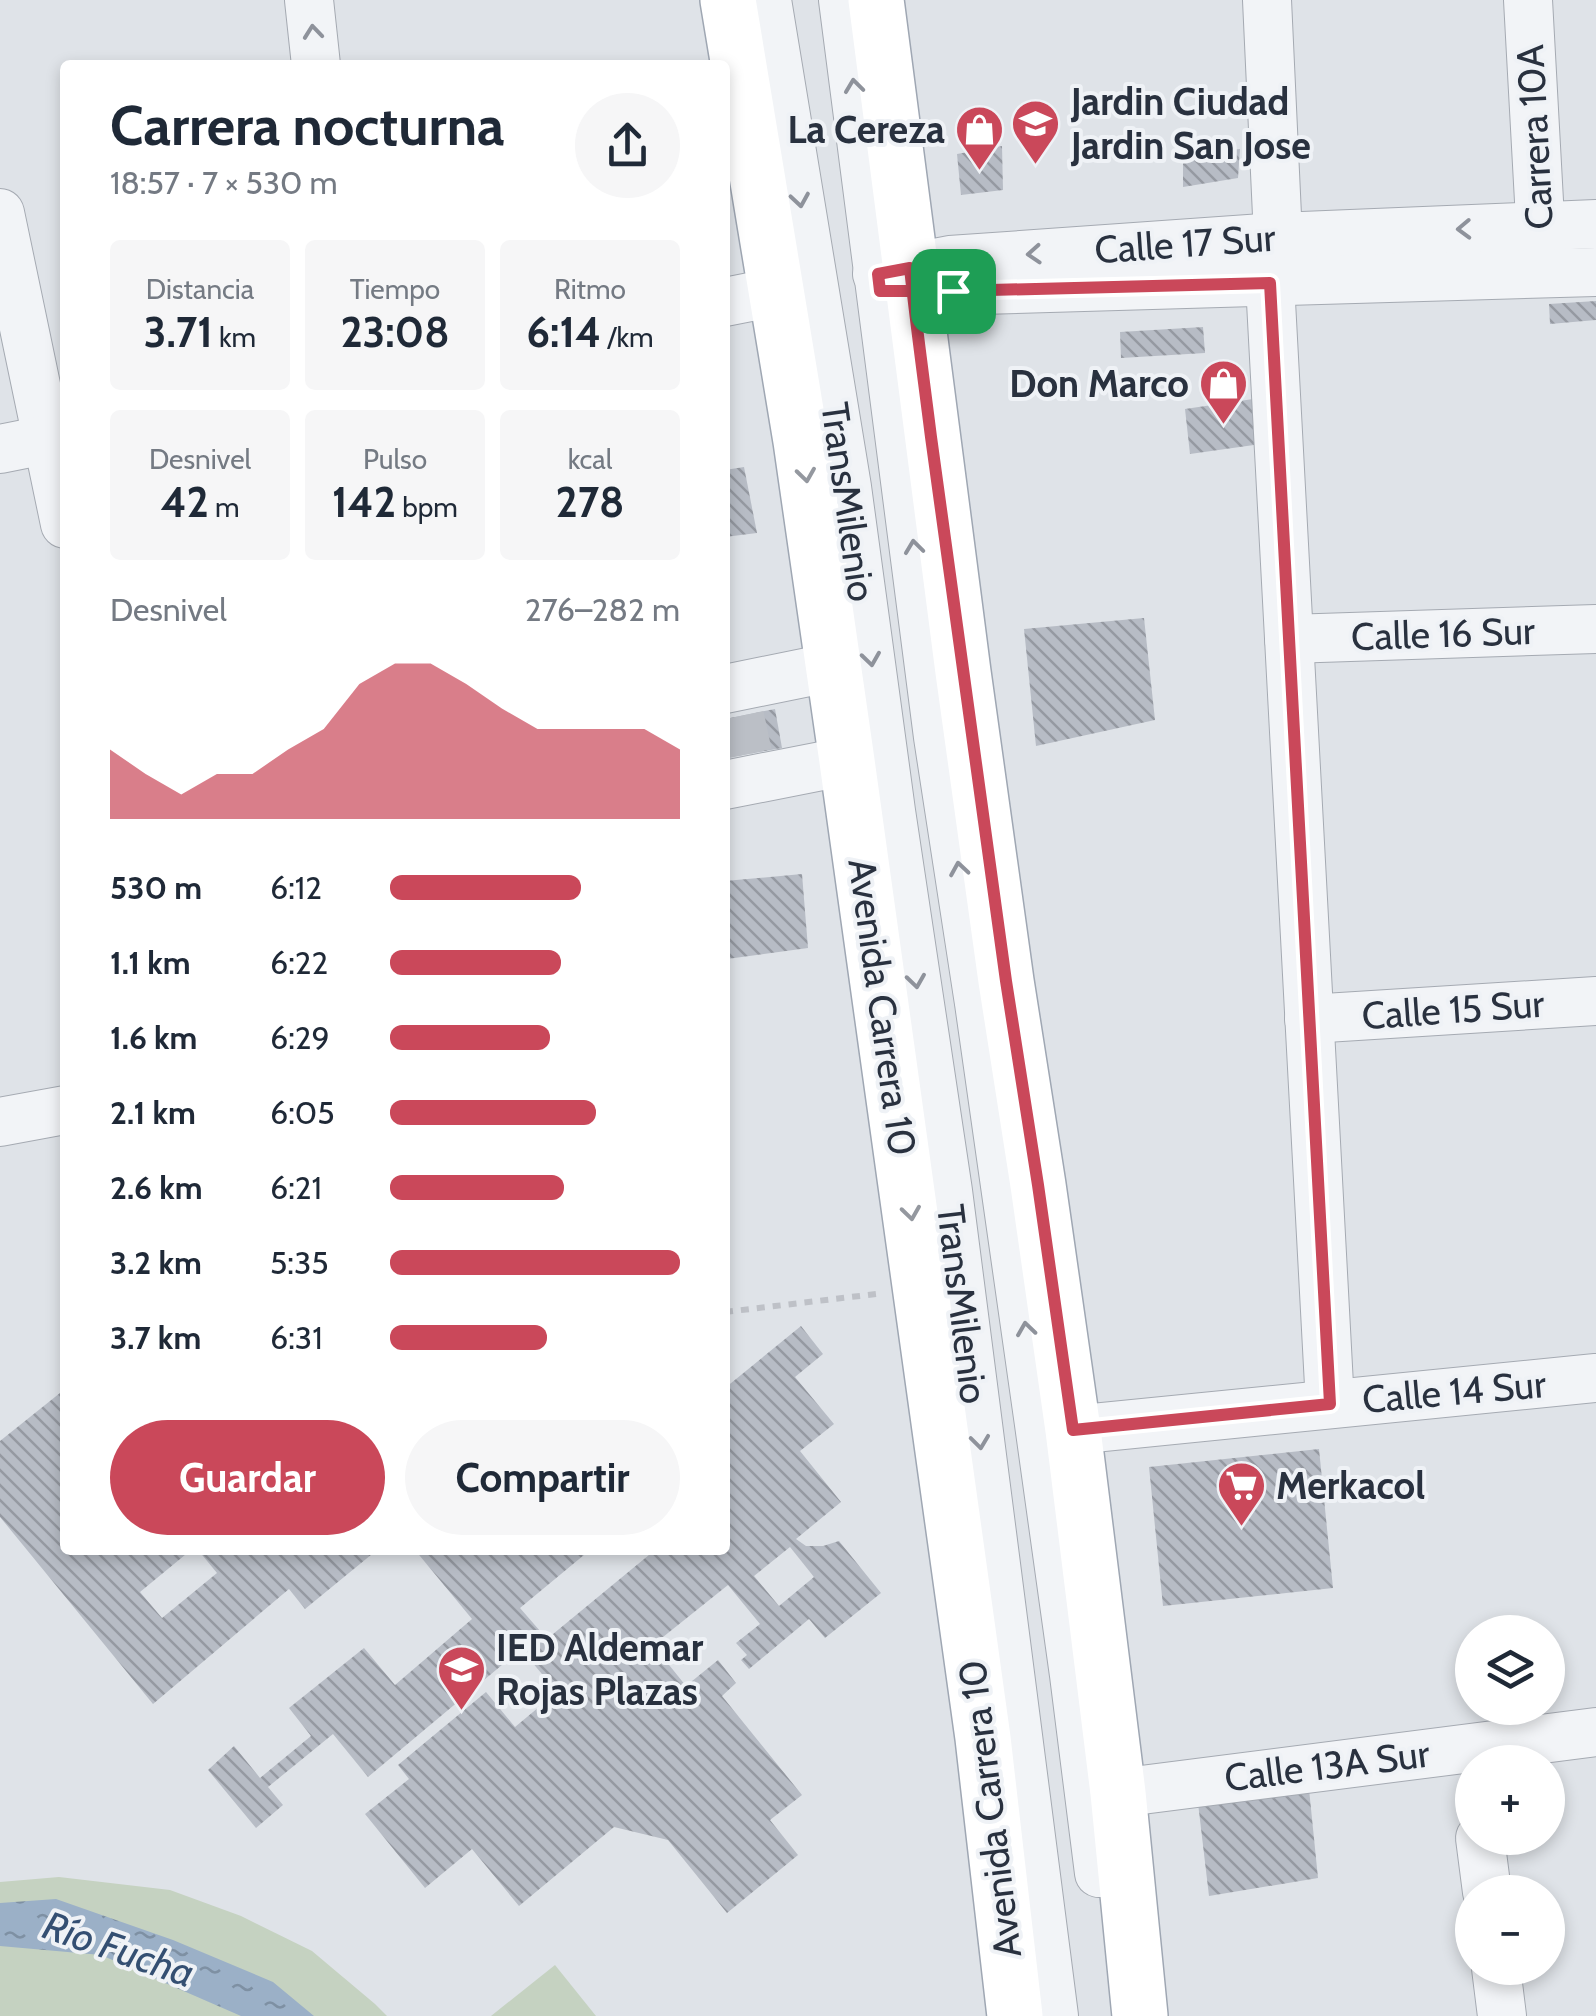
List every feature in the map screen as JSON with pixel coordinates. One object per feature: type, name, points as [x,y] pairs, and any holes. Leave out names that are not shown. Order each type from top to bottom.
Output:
[{"type":"main road","name":"Avenida Carrera 10","points":[[728,0],[783,293],[984,1738],[1015,2016]]},
{"type":"main road","points":[[876,0],[895,281],[1004,962],[1073,1430],[1118,1793],[1140,2016]]},
{"type":"street","points":[[309,0],[315,60]]},
{"type":"street","name":"TransMilenio","points":[[767,0],[783,293],[848,487],[891,812],[948,1191],[1054,2016]]},
{"type":"street","name":"TransMilenio","points":[[843,0],[895,281],[938,737],[980,1003],[1094,1822],[1112,2016]]},
{"type":"street","points":[[1267,0],[1278,236]]},
{"type":"street","name":"Carrera 10A","points":[[1528,0],[1543,274]]},
{"type":"street","points":[[0,212],[56,438],[60,476]]},
{"type":"street","name":"Calle 17 Sur","points":[[895,281],[950,260],[1278,236],[1596,224]]},
{"type":"street","name":"Calle 17 Sur","points":[[783,293],[895,281],[1270,283],[1596,272]]},
{"type":"street","points":[[1270,283],[1330,1404]]},
{"type":"street","points":[[0,449],[56,438]]},
{"type":"street","name":"Calle 16 Sur","points":[[1290,639],[1596,629]]},
{"type":"street","points":[[738,735],[834,667]]},
{"type":"street","points":[[738,735],[847,762]]},
{"type":"street","name":"Calle 15 Sur","points":[[1310,1019],[1596,1001]]},
{"type":"street","points":[[0,1122],[60,1111]]},
{"type":"street","name":"Calle 14 Sur","points":[[1073,1430],[1596,1378]]},
{"type":"street","name":"Calle 13A Sur","points":[[1538,1745],[1596,1732]]},
{"type":"street","name":"Calle 13A Sur","points":[[1118,1793],[1455,1761]]},
{"type":"street","points":[[1498,1985],[1502,2016]]},
{"type":"path","points":[[730,1311],[922,1288]]},
{"type":"green space","points":[[59,1877],[170,1890],[241,1916],[312,1951],[387,2016],[0,2016],[0,1882]]},
{"type":"green space","points":[[555,1965],[596,2016],[491,2016]]},
{"type":"water","name":"Río Fucha","points":[[56,1899],[173,1940],[273,1982],[314,2016],[241,2016],[101,1955],[0,1946],[0,1903]]},
{"type":"building","name":"La Cereza","points":[[1002,146],[1003,190],[961,195],[957,154]]},
{"type":"building","points":[[1240,149],[1238,178],[1183,187],[1183,154]]},
{"type":"building","points":[[1596,301],[1596,320],[1550,324],[1549,304]]},
{"type":"building","points":[[1203,327],[1205,353],[1121,358],[1120,332]]},
{"type":"building","name":"Don Marco","points":[[1260,398],[1261,444],[1190,454],[1185,409]]},
{"type":"building","points":[[744,467],[757,533],[730,536],[730,469]]},
{"type":"building","points":[[1144,618],[1155,720],[1036,746],[1024,629]]},
{"type":"building","points":[[775,709],[782,748],[730,757],[730,718]]},
{"type":"building","points":[[802,874],[808,948],[730,959],[730,881]]},
{"type":"building","points":[[801,1326],[823,1354],[795,1377],[834,1424],[800,1451],[841,1502],[796,1539],[806,1546],[839,1541],[881,1593],[825,1638],[809,1619],[749,1669],[741,1660],[747,1655],[736,1643],[760,1624],[728,1585],[653,1645],[686,1686],[718,1660],[736,1683],[722,1696],[802,1795],[770,1820],[798,1855],[727,1913],[668,1840],[614,1827],[519,1906],[472,1849],[425,1888],[365,1814],[409,1779],[398,1765],[486,1692],[515,1727],[557,1692],[521,1649],[368,1777],[333,1734],[268,1787],[283,1805],[256,1828],[208,1770],[234,1746],[260,1778],[311,1736],[289,1708],[364,1648],[395,1685],[472,1619],[419,1555],[584,1555],[520,1608],[547,1639],[649,1555],[730,1555],[730,1384]],"holes":[[[790,1547],[814,1577],[779,1606],[754,1576]]]},
{"type":"building","points":[[60,1393],[60,1555],[185,1555],[140,1592],[162,1618],[217,1573],[202,1555],[371,1555],[305,1609],[289,1589],[153,1704],[0,1517],[0,1441]]},
{"type":"building","name":"Merkacol","points":[[1319,1449],[1333,1588],[1163,1606],[1149,1467]]},
{"type":"building","points":[[1309,1789],[1318,1878],[1209,1896],[1198,1803]]},
{"type":"tunnel","points":[[740,716],[748,754]]},
{"type":"place","name":"Jardin Ciudad Jardin San Jose","points":[[1036,166]]},
{"type":"place","name":"La Cereza","points":[[980,172]]},
{"type":"place","name":"Don Marco","points":[[1224,426]]},
{"type":"place","name":"Merkacol","points":[[1241,1528]]},
{"type":"place","name":"IED Aldemar Rojas Plazas","points":[[461,1712]]},
{"type":"route","points":[[953,291],[912,291],[880,291],[878,274],[910,268],[912,291],[931,437],[1006,981],[1073,1430],[1330,1404],[1270,283],[953,291]]}]
